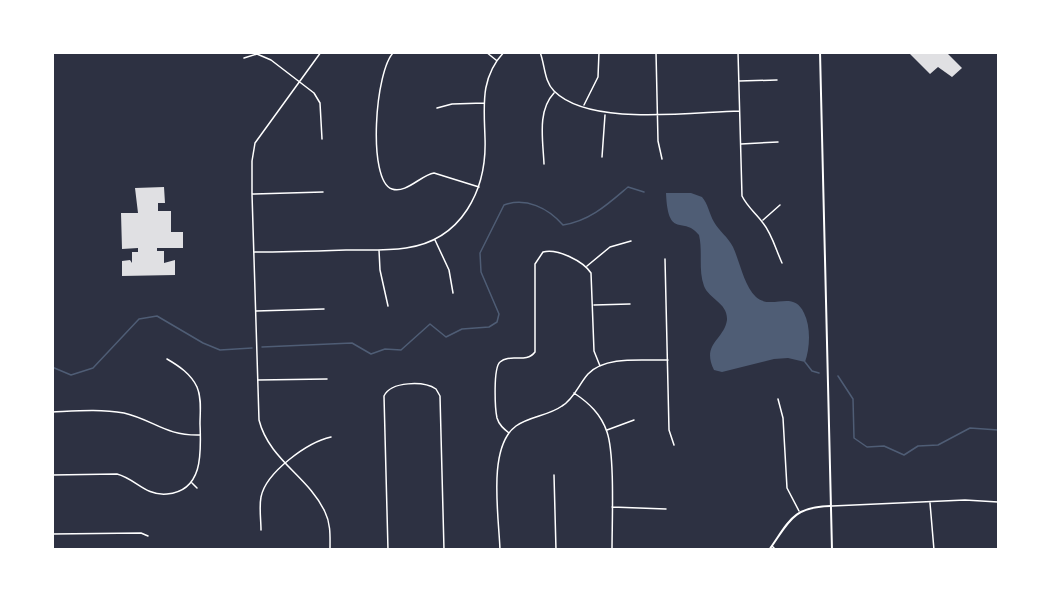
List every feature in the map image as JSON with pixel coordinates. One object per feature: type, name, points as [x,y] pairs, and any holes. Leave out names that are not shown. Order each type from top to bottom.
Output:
[{"type":"main road","points":[[820,52],[832,549]]},
{"type":"main road","points":[[769,549],[788,520],[799,512],[815,507],[831,506]]},
{"type":"street","points":[[321,52],[255,143],[252,161],[252,194],[257,380],[262,431],[266,441],[325,512],[329,524],[330,549]]},
{"type":"street","points":[[394,52],[384,69],[377,101],[379,170],[382,182],[391,189],[399,189],[435,173],[480,187]]},
{"type":"street","points":[[486,52],[497,60]]},
{"type":"street","points":[[254,252],[406,248],[434,239],[466,213],[480,187],[485,162],[484,103],[487,77],[504,52]]},
{"type":"street","points":[[540,52],[545,74],[555,92],[605,114],[739,111]]},
{"type":"street","points":[[583,106],[598,77],[599,52]]},
{"type":"street","points":[[656,52],[662,159]]},
{"type":"street","points":[[738,52],[742,196],[750,211],[762,221],[782,263]]},
{"type":"street","points":[[244,58],[258,54],[271,60],[318,98],[322,139]]},
{"type":"street","points":[[738,81],[777,80]]},
{"type":"street","points":[[544,164],[544,105],[555,92]]},
{"type":"street","points":[[437,108],[452,104],[484,103]]},
{"type":"street","points":[[602,157],[605,114]]},
{"type":"street","points":[[740,144],[778,142]]},
{"type":"street","points":[[252,194],[323,192]]},
{"type":"street","points":[[762,221],[780,205]]},
{"type":"street","points":[[434,239],[449,270],[453,293]]},
{"type":"street","points":[[587,267],[610,247],[631,241]]},
{"type":"street","points":[[379,249],[380,270],[388,306]]},
{"type":"street","points":[[509,433],[498,420],[496,376],[498,364],[502,361],[526,359],[535,352],[536,259],[543,252],[554,251],[587,267],[592,277],[594,351],[600,366]]},
{"type":"street","points":[[665,259],[669,430],[674,445]]},
{"type":"street","points":[[593,305],[630,303]]},
{"type":"street","points":[[256,311],[324,309]]},
{"type":"street","points":[[52,475],[117,474],[126,476],[143,489],[158,494],[173,493],[191,482],[201,462],[200,400],[197,386],[188,374],[167,358]]},
{"type":"street","points":[[500,549],[498,461],[505,438],[509,433],[523,421],[561,407],[589,373],[600,366],[621,362],[668,360]]},
{"type":"street","points":[[257,380],[327,379]]},
{"type":"street","points":[[388,549],[384,396],[391,387],[412,385],[431,386],[440,396],[444,549]]},
{"type":"street","points":[[574,393],[587,401],[599,416],[606,430],[610,453],[612,549]]},
{"type":"street","points":[[778,399],[783,418],[787,488],[799,512]]},
{"type":"street","points":[[52,412],[118,412],[137,417],[182,436],[201,435]]},
{"type":"street","points":[[606,430],[634,420]]},
{"type":"street","points":[[261,530],[263,490],[272,476],[315,440],[331,437]]},
{"type":"street","points":[[554,475],[556,549]]},
{"type":"street","points":[[191,482],[197,488]]},
{"type":"street","points":[[930,502],[934,549]]},
{"type":"street","points":[[831,506],[999,502]]},
{"type":"street","points":[[611,507],[666,509]]},
{"type":"street","points":[[52,534],[141,533],[148,536]]},
{"type":"street","points":[[771,546],[776,549]]},
{"type":"water","points":[[666,193],[691,193],[702,197],[714,222],[733,247],[745,280],[756,297],[769,302],[794,302],[799,306],[804,313],[809,331],[805,362],[788,358],[774,359],[722,372],[714,370],[710,354],[714,343],[725,327],[727,314],[704,286],[701,274],[699,235],[693,229],[673,222],[667,208]]},
{"type":"building","points":[[908,52],[946,52],[962,68],[952,77],[938,67],[930,74]]},
{"type":"building","points":[[164,187],[165,203],[158,203],[158,211],[171,211],[171,232],[183,232],[183,248],[157,248],[157,251],[164,251],[164,263],[175,260],[175,275],[122,276],[122,261],[130,260],[132,263],[132,252],[138,252],[138,248],[122,249],[121,213],[138,213],[135,188]]},
{"type":"waterway","points":[[262,347],[352,343],[371,354],[385,349],[401,350],[430,324],[446,337],[462,329],[489,327],[497,322],[499,314],[481,272],[480,253],[504,205],[528,203],[544,209],[563,225],[590,216],[628,187],[644,192]]},
{"type":"waterway","points":[[52,367],[71,375],[93,368],[139,319],[157,316],[203,343],[220,350],[252,348]]},
{"type":"waterway","points":[[805,362],[812,371],[819,373]]},
{"type":"waterway","points":[[838,376],[853,399],[854,438],[867,447],[884,446],[904,455],[918,446],[938,445],[970,428],[998,430]]}]
